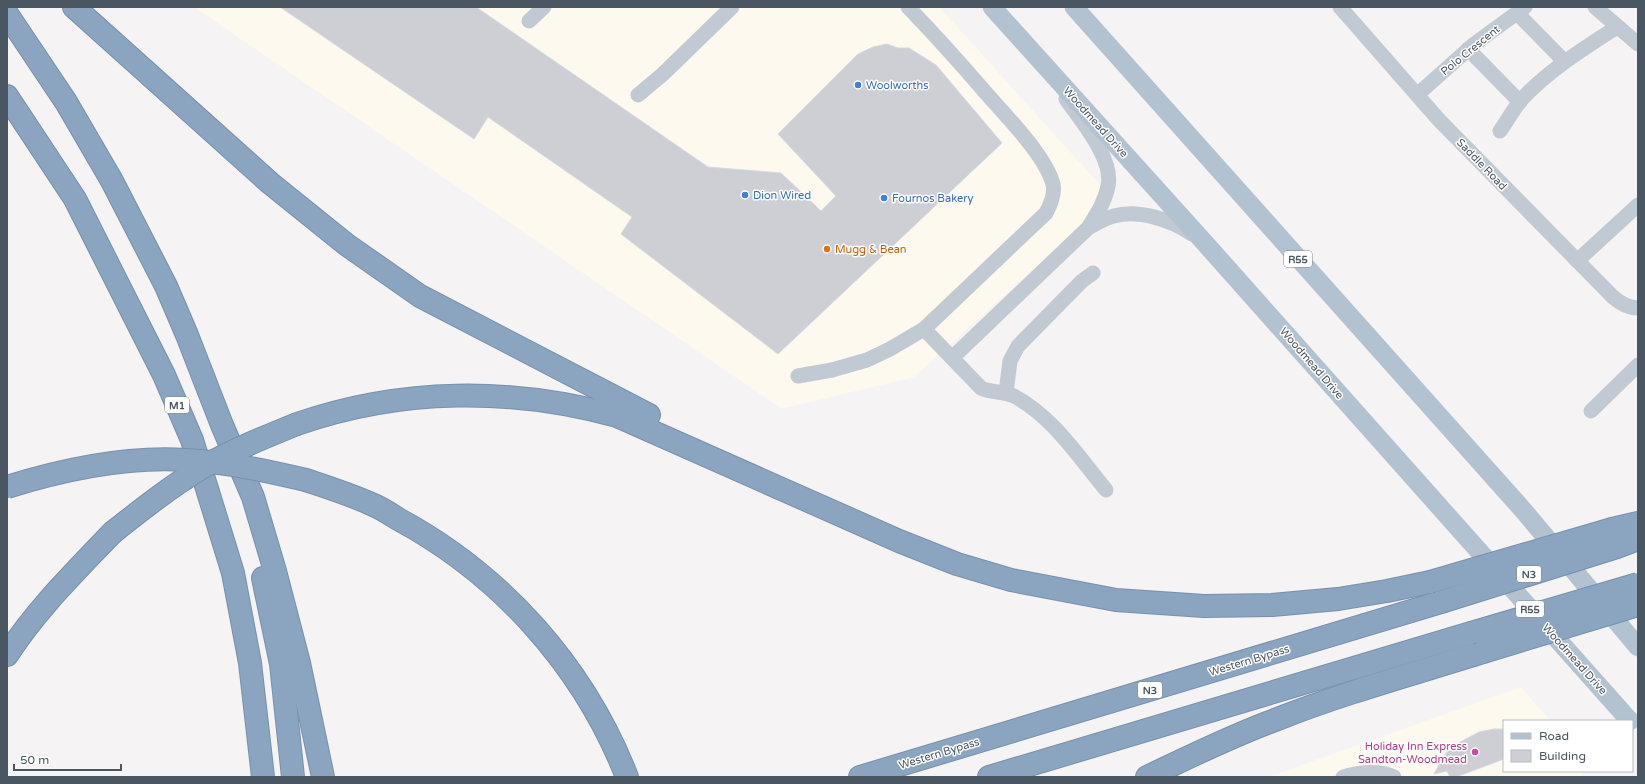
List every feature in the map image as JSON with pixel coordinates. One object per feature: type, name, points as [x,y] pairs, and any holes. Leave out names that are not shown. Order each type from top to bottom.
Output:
[{"type":"highway","points":[[74,7],[270,183],[347,245],[420,296],[569,374],[899,541]]},
{"type":"highway","points":[[7,14],[66,102],[112,181],[166,286],[187,335],[253,497],[275,571],[299,663],[323,777]]},
{"type":"highway","name":"M1","points":[[7,96],[75,199],[161,369],[192,440],[233,573],[250,663],[263,777]]},
{"type":"highway","points":[[187,335],[262,572],[281,664],[293,777]]},
{"type":"highway","points":[[7,655],[20,634],[62,585],[112,533],[165,492],[204,467],[248,444],[326,414],[364,405],[435,395],[489,395],[514,397],[577,406],[617,416],[899,541],[957,564],[1010,580],[1116,600],[1204,606],[1272,605],[1338,599],[1430,582],[1614,538],[1638,523]]},
{"type":"highway","points":[[7,487],[39,477],[114,462],[150,459],[186,460],[244,466],[306,480],[370,503],[424,532],[472,567],[521,610],[550,644],[594,709],[611,740],[627,777]]},
{"type":"highway","name":"Western Bypass","points":[[860,777],[1441,602],[1614,538],[1638,539]]},
{"type":"highway","points":[[989,777],[1638,584]]},
{"type":"highway","points":[[1147,777],[1208,747],[1274,720],[1344,695],[1638,605]]},
{"type":"highway","points":[[257,777],[260,747]]},
{"type":"main road","name":"Woodmead Drive","points":[[992,7],[1204,242],[1629,720]]},
{"type":"main road","name":"R55","points":[[1074,7],[1523,510],[1638,647]]},
{"type":"street","points":[[529,21],[544,7]]},
{"type":"street","points":[[638,95],[663,74],[732,7]]},
{"type":"street","points":[[798,376],[832,370],[867,360],[890,349],[924,329],[1046,213],[1051,204],[1054,188],[1047,170],[1024,136],[908,7]]},
{"type":"street","name":"Saddle Road","points":[[1340,7],[1418,94],[1439,120],[1577,261],[1617,301],[1624,305],[1637,308]]},
{"type":"street","points":[[1595,7],[1638,44]]},
{"type":"street","points":[[1521,10],[1564,61]]},
{"type":"street","name":"Polo Crescent","points":[[1418,94],[1468,49],[1521,10]]},
{"type":"street","points":[[1500,131],[1520,102],[1541,80],[1564,61],[1617,27]]},
{"type":"street","points":[[1468,49],[1520,102]]},
{"type":"street","points":[[952,358],[1088,228],[1104,199],[1108,186],[1109,169],[1102,153],[1041,62]]},
{"type":"street","points":[[1577,261],[1638,204]]},
{"type":"street","points":[[1088,228],[1113,216],[1125,214],[1154,217],[1180,226],[1204,242]]},
{"type":"street","points":[[1006,393],[1010,361],[1018,346],[1082,281],[1093,273]]},
{"type":"street","points":[[924,329],[981,388],[988,391],[1006,393],[1029,406],[1053,426],[1106,490]]},
{"type":"street","points":[[1591,411],[1638,366]]},
{"type":"street","points":[[1343,777],[1366,772],[1384,773],[1394,777]]},
{"type":"shaded area","points":[[194,7],[939,7],[1112,198],[914,377],[782,409]]},
{"type":"shaded area","points":[[1521,687],[1550,720],[1503,720],[1503,772],[1581,772],[1583,777],[1268,777]]},
{"type":"building","points":[[280,7],[476,7],[708,167],[781,173],[821,211],[836,196],[778,134],[858,54],[873,47],[887,44],[898,48],[909,48],[936,65],[1002,143],[778,354],[621,234],[632,217],[488,117],[474,139]]},
{"type":"building","name":"Holiday Inn Express Sandton-Woodmead","points":[[1503,729],[1503,759],[1456,777],[1450,777],[1447,771],[1434,774],[1443,757],[1451,747],[1479,732]]},
{"type":"place","name":"Woolworths","points":[[858,85]]},
{"type":"place","name":"Dion Wired","points":[[745,195]]},
{"type":"place","name":"Fournos Bakery","points":[[884,198]]},
{"type":"place","name":"Mugg & Bean","points":[[827,249]]},
{"type":"place","name":"Holiday Inn Express Sandton-Woodmead","points":[[1475,752]]}]
